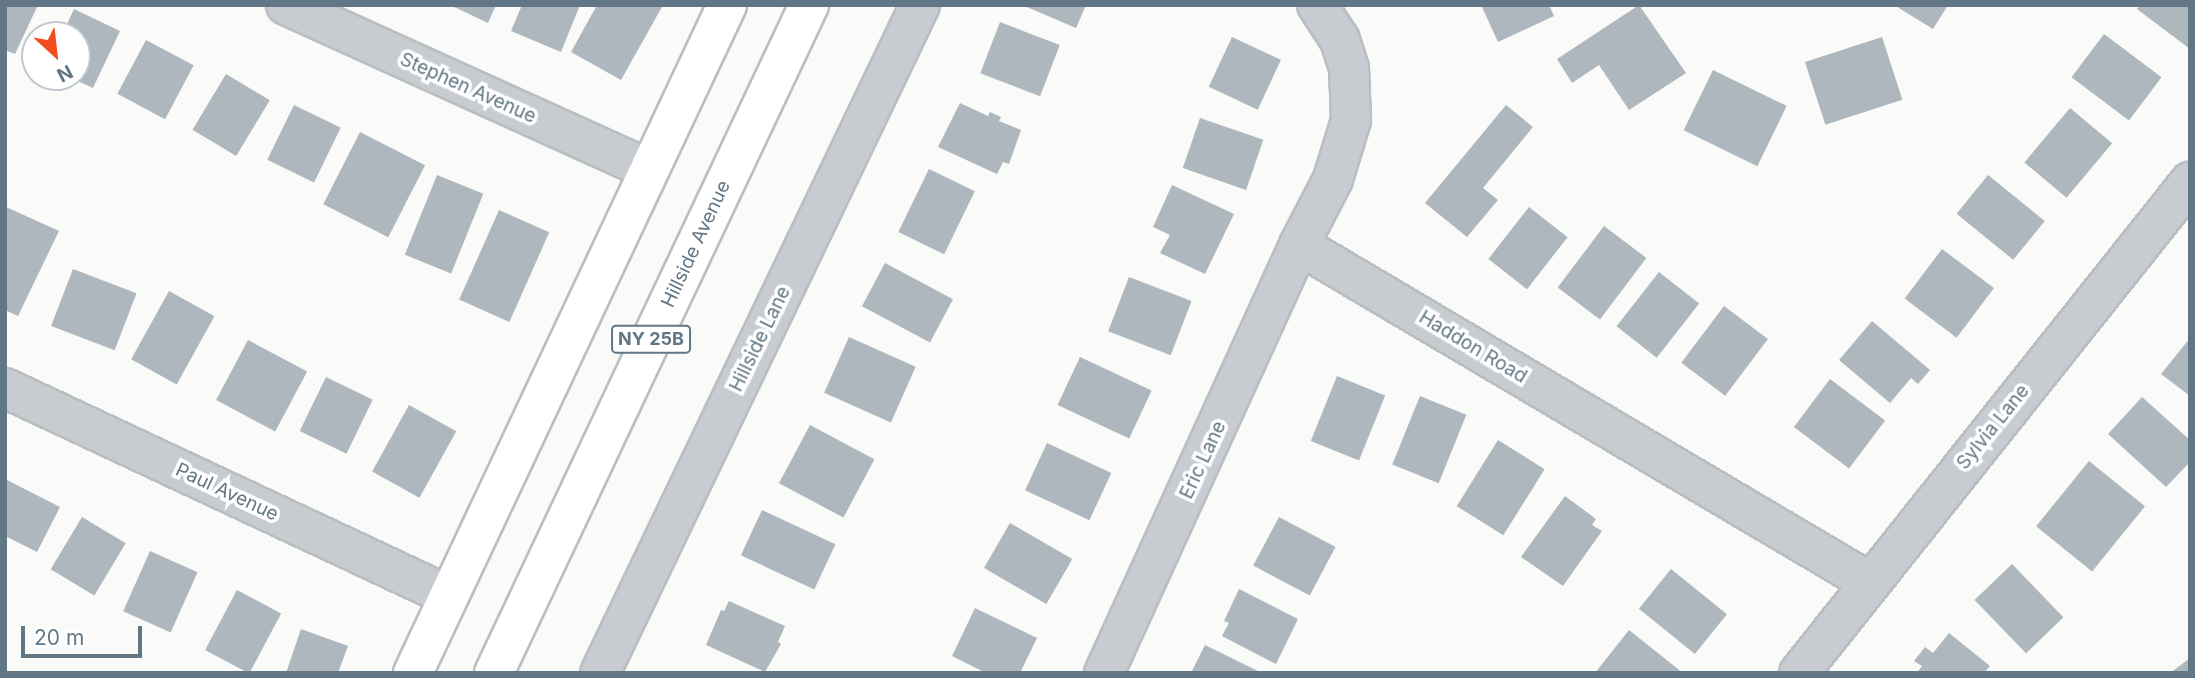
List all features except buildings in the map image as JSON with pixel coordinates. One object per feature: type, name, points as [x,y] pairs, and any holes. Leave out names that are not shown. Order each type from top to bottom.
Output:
[{"type":"main road","points":[[413,673],[727,5]]},
{"type":"main road","name":"Hillside Avenue","points":[[494,673],[809,5]]},
{"type":"street","name":"Stephen Avenue","points":[[286,5],[649,170]]},
{"type":"street","name":"Hillside Lane","points":[[600,673],[920,5]]},
{"type":"street","points":[[1299,245],[1333,179],[1351,120],[1349,68],[1340,40],[1317,5]]},
{"type":"street","name":"Sylvia Lane","points":[[1798,673],[2190,182]]},
{"type":"street","name":"Haddon Road","points":[[1299,245],[1869,582]]},
{"type":"street","name":"Eric Lane","points":[[1104,673],[1299,245]]},
{"type":"street","name":"Paul Avenue","points":[[5,388],[449,596]]}]
